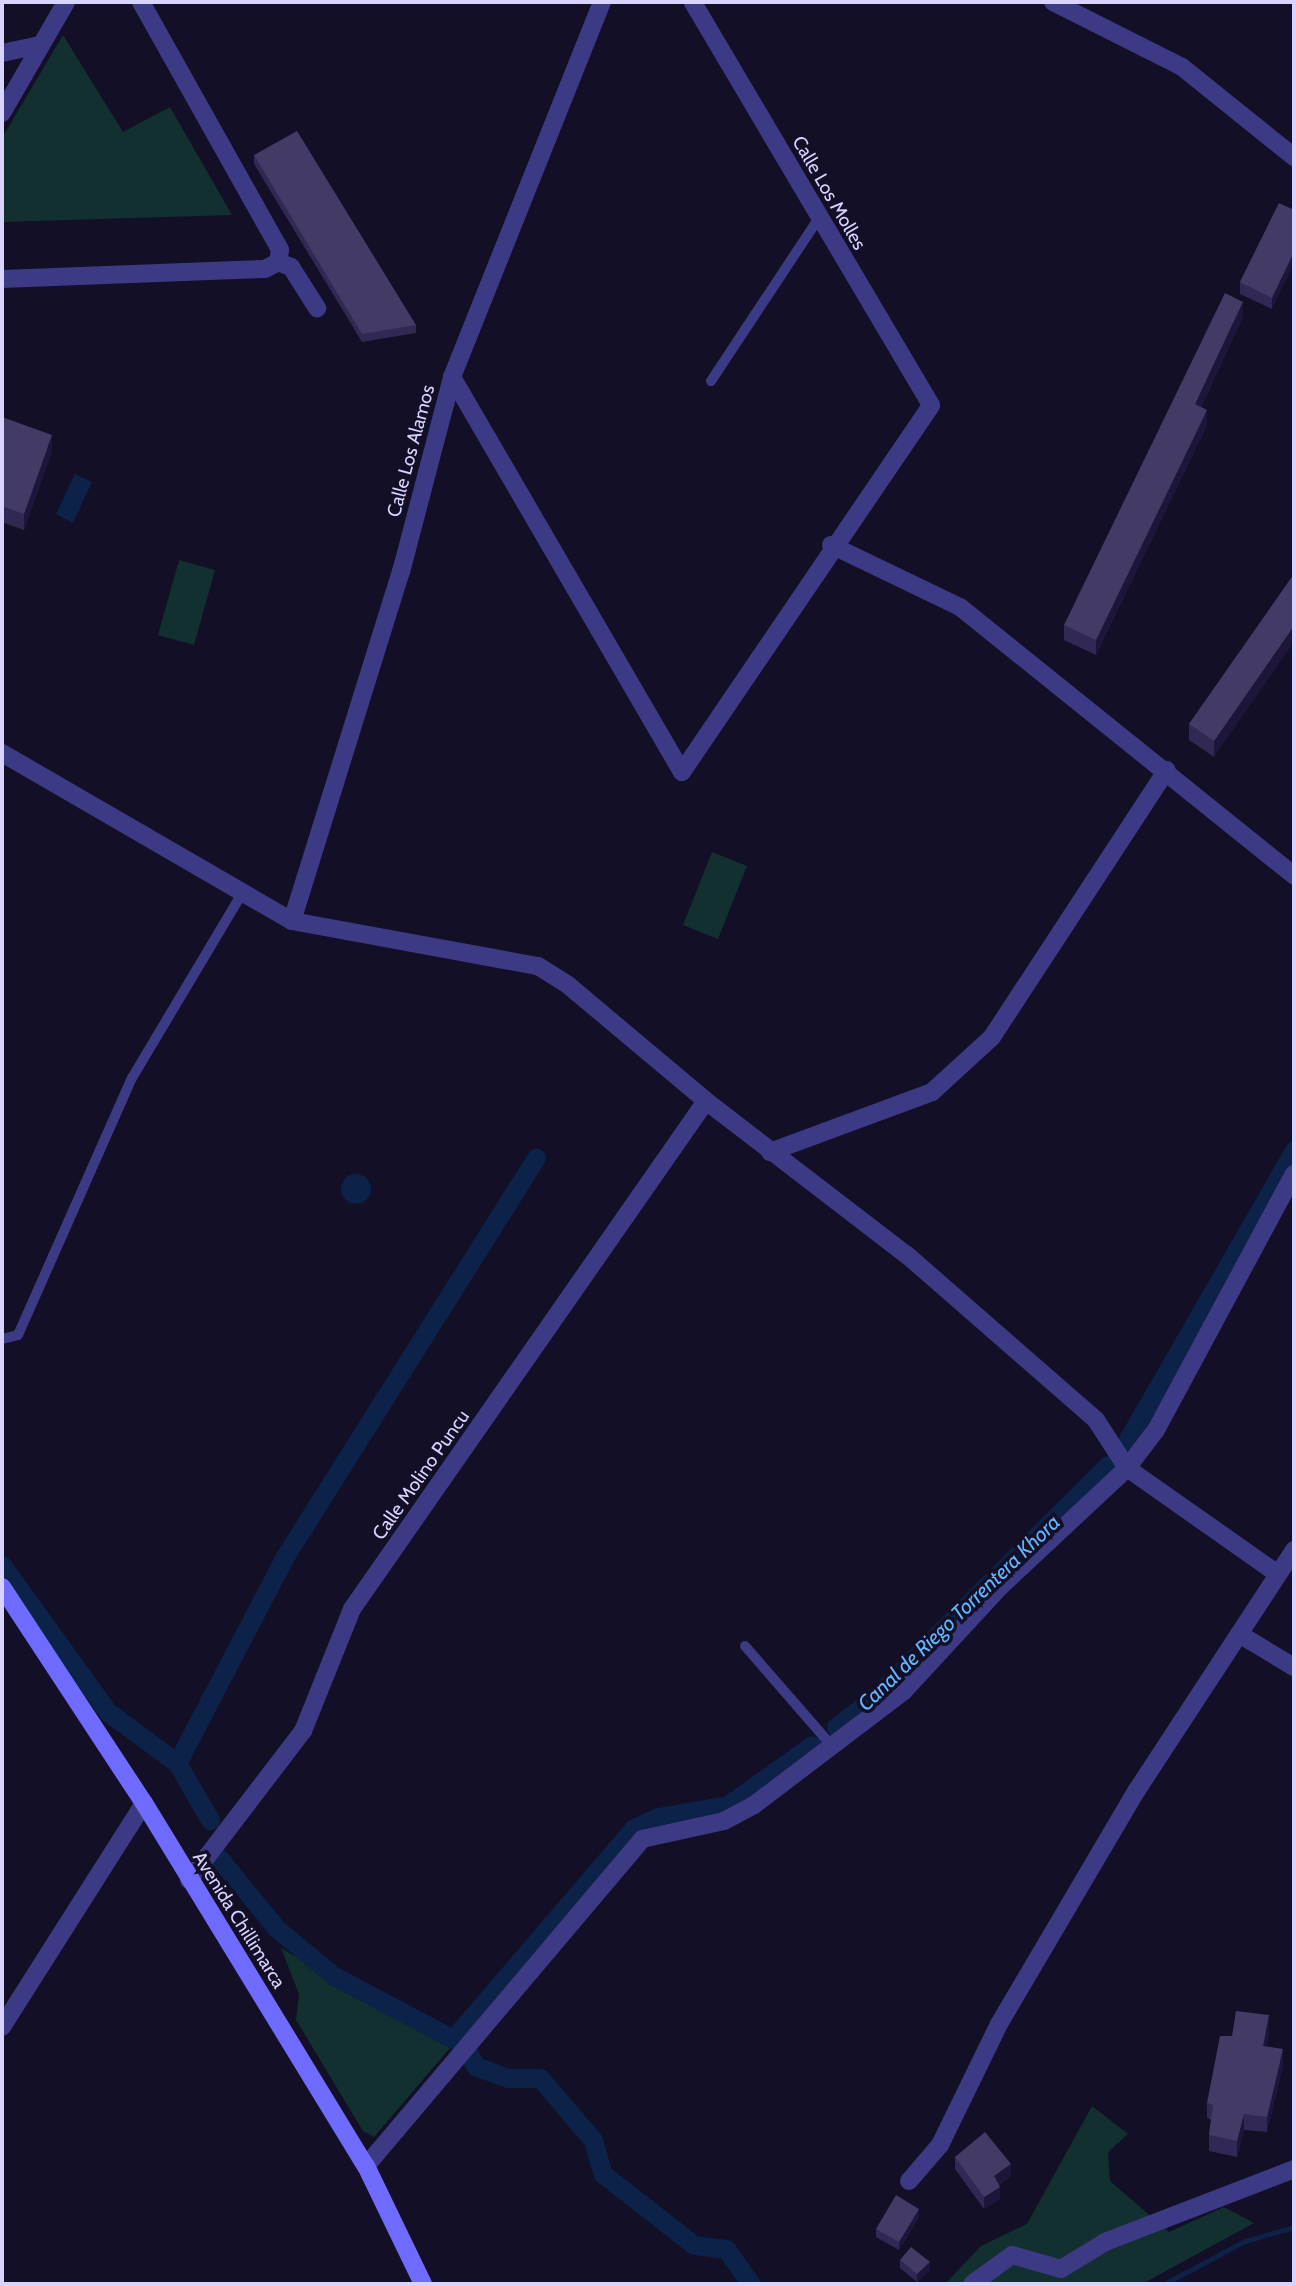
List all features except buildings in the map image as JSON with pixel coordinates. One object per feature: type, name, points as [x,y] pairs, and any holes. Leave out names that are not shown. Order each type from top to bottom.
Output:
[{"type":"street","points":[[2,113],[66,2]]},
{"type":"street","points":[[141,2],[280,250],[278,262]]},
{"type":"street","name":"Calle Los Alamos","points":[[292,921],[401,572],[452,377],[602,2]]},
{"type":"street","name":"Calle Los Molles","points":[[693,2],[818,218],[931,405],[831,545]]},
{"type":"street","points":[[1053,2],[1182,67],[1294,157]]},
{"type":"street","points":[[2,53],[41,46]]},
{"type":"street","points":[[2,279],[265,269],[278,262],[291,267],[317,308]]},
{"type":"street","points":[[452,377],[682,772],[831,545],[960,607],[1167,770],[1294,876]]},
{"type":"street","points":[[2,753],[292,921],[538,966],[770,1152],[907,1255],[1096,1420],[1127,1468],[1278,1574]]},
{"type":"street","points":[[770,1152],[932,1092],[992,1037],[1167,770]]},
{"type":"street","name":"Calle Molino Puncu","points":[[189,1881],[303,1731],[352,1609],[706,1101]]},
{"type":"street","points":[[366,2166],[642,1839],[724,1821],[832,1746],[903,1692],[1000,1587],[1127,1468],[1156,1430],[1294,1174]]},
{"type":"street","points":[[909,2181],[940,2146],[999,2024],[1137,1790],[1294,1550]]},
{"type":"street","name":"Avenida Chillimarca","points":[[2,1587],[7,1608],[144,1803],[189,1881],[366,2166],[423,2284]]},
{"type":"street","points":[[1239,1634],[1294,1667]]},
{"type":"street","points":[[3,2022],[144,1803]]},
{"type":"street","points":[[972,2284],[1012,2255],[1061,2269],[1105,2242],[1294,2169]]},
{"type":"lane","points":[[711,381],[818,218]]},
{"type":"lane","points":[[2,1339],[18,1335],[132,1078],[243,892]]},
{"type":"lane","points":[[744,1646],[832,1746]]},
{"type":"green space","points":[[63,35],[123,132],[170,107],[232,215],[2,222],[2,138]]},
{"type":"green space","points":[[179,560],[215,570],[194,645],[158,635]]},
{"type":"green space","points":[[712,852],[747,866],[718,939],[683,925]]},
{"type":"green space","points":[[281,1948],[450,2048],[374,2137],[363,2131],[296,2020],[299,1994]]},
{"type":"green space","points":[[1092,2106],[1128,2134],[1108,2152],[1110,2181],[1169,2232],[1224,2207],[1254,2223],[1142,2284],[945,2284],[981,2246],[1027,2224]]},
{"type":"water","points":[[75,474],[92,482],[73,523],[56,514]]},
{"type":"water","points":[[356,1174],[366,1179],[371,1189],[366,1199],[356,1204],[346,1199],[341,1189],[346,1179]]},
{"type":"waterway","name":"Canal de Riego Torrentera Khora","points":[[1127,1441],[1294,1150]]},
{"type":"waterway","points":[[177,1763],[284,1558],[536,1158]]},
{"type":"waterway","name":"Canal de Riego Torrentera Khora","points":[[836,1727],[877,1695],[1108,1465]]},
{"type":"waterway","name":"Canal de Riego Torrentera Khora","points":[[2,1565],[108,1712],[177,1763],[210,1820]]},
{"type":"waterway","name":"Canal de Riego Torrentera Khora","points":[[219,1858],[276,1928],[334,1976],[453,2039],[634,1828],[658,1817],[728,1805],[812,1745]]},
{"type":"waterway","name":"Canal de Riego Torrentera Khora","points":[[468,2052],[475,2066],[508,2078],[540,2078],[593,2140],[603,2174],[694,2245],[726,2249],[751,2284]]},
{"type":"waterway","points":[[1164,2284],[1245,2241],[1294,2227]]}]
